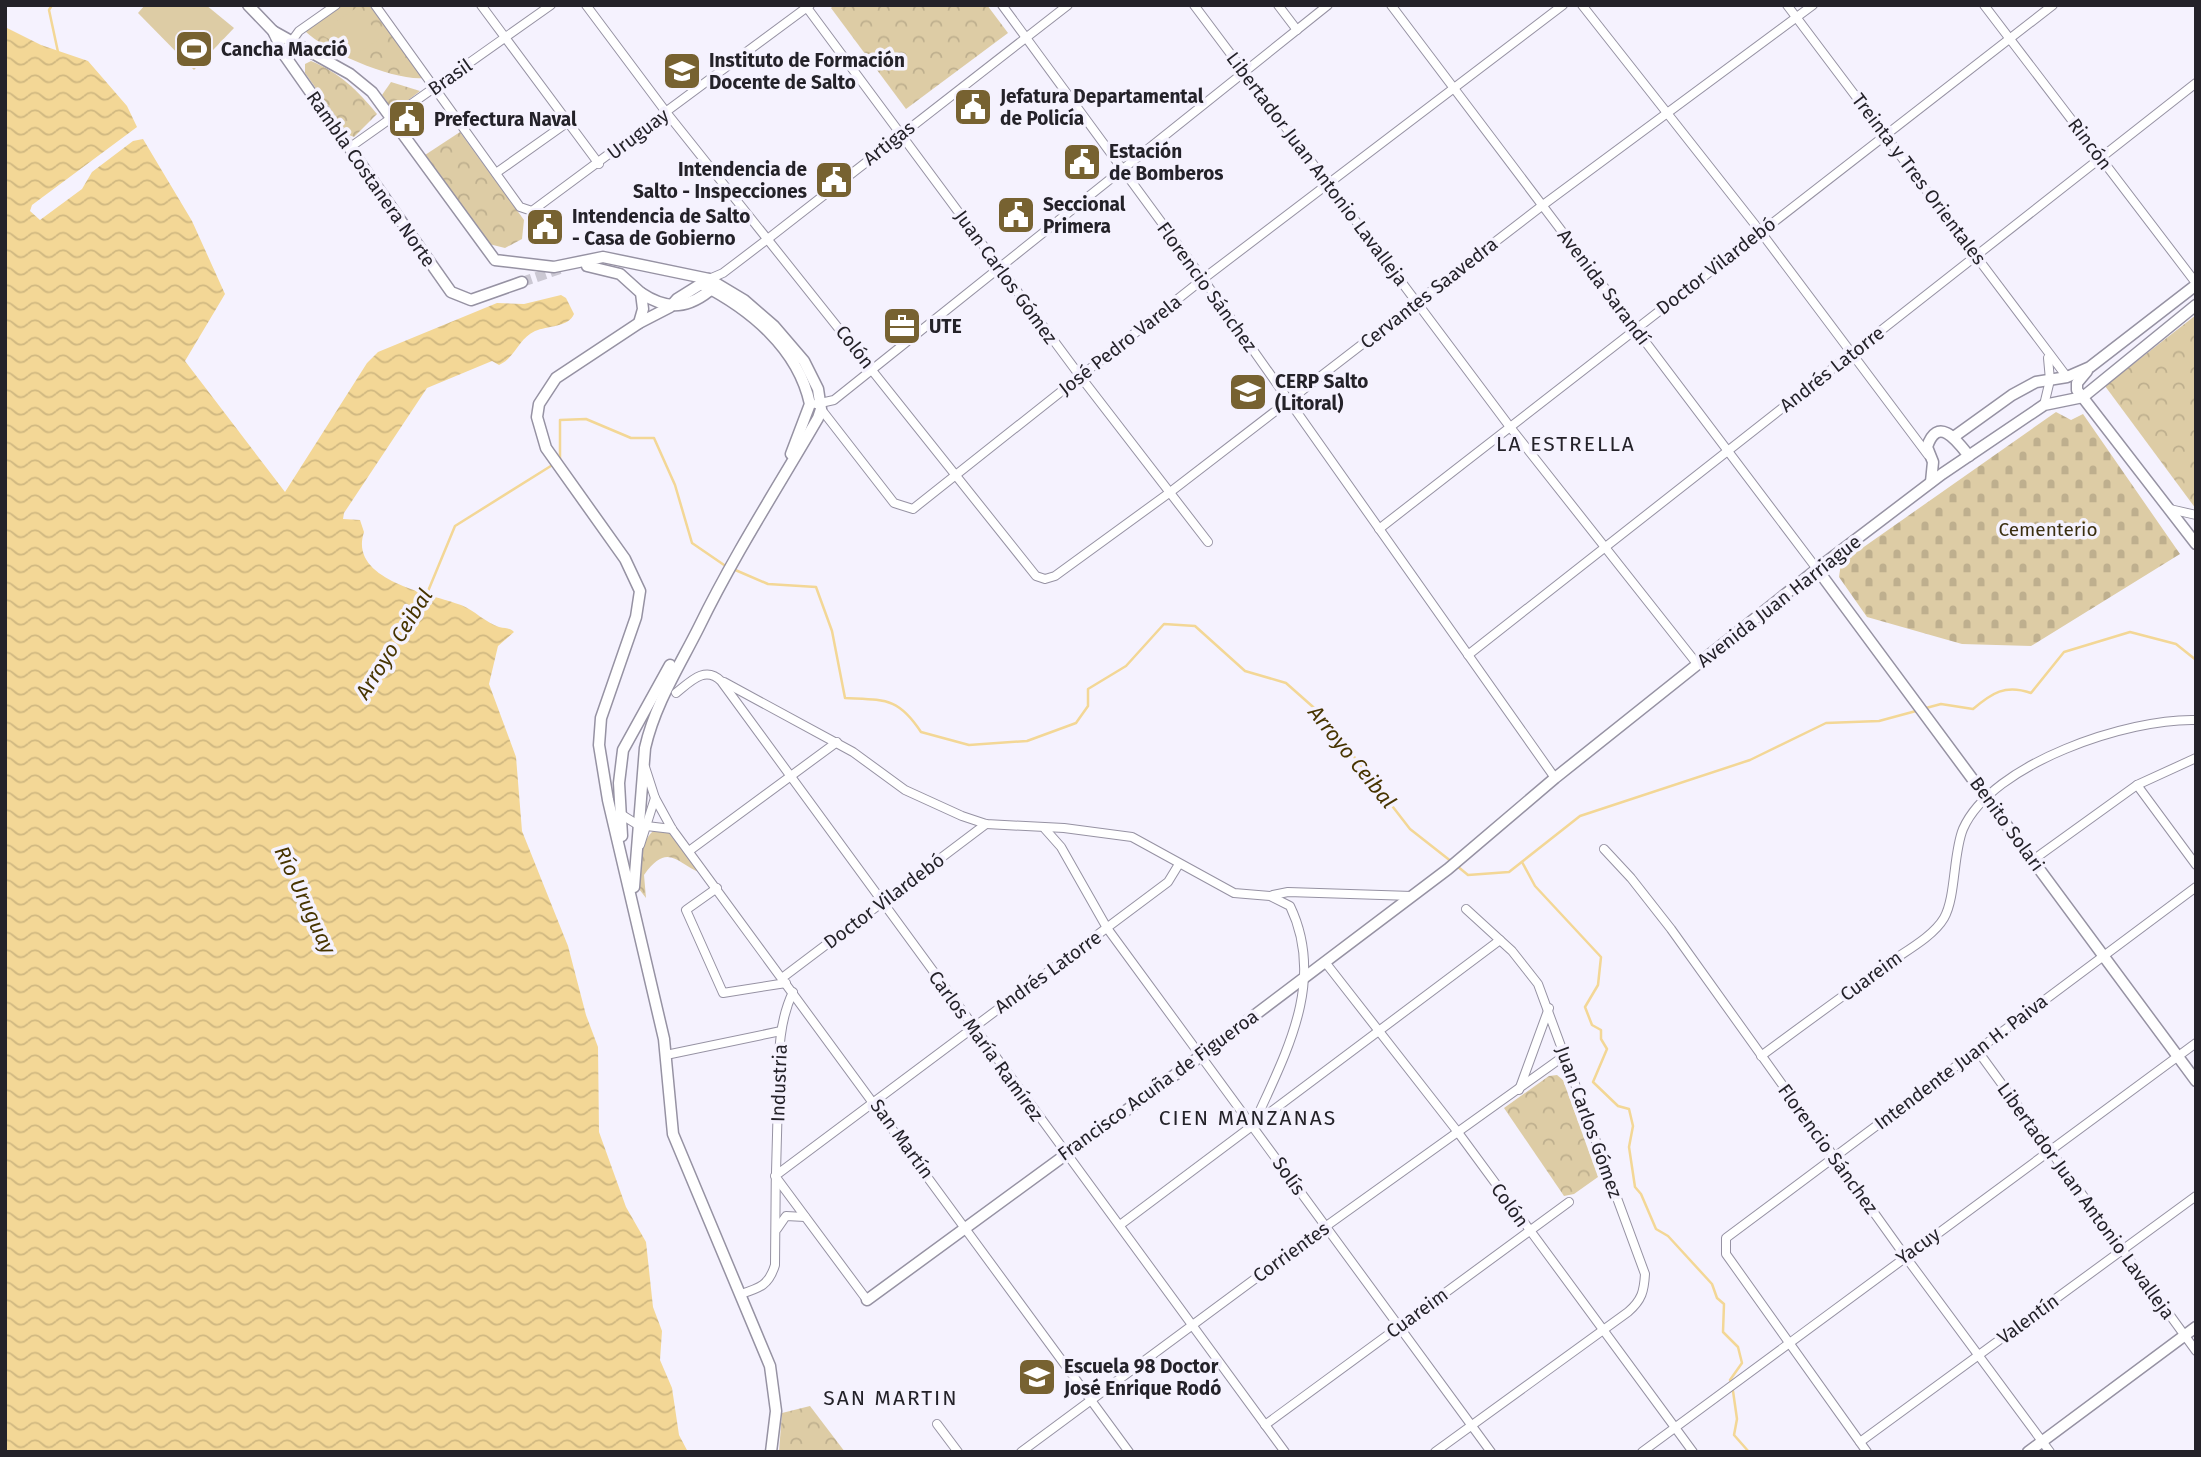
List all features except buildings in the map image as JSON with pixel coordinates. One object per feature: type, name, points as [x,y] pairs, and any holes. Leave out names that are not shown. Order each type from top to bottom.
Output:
[{"type":"street","name":"Rambla Costanera Norte","points":[[248,5],[273,31],[285,56],[451,292],[471,300],[522,282]]},
{"type":"street","points":[[285,56],[290,40],[336,5]]},
{"type":"street","points":[[375,5],[496,173],[568,122]]},
{"type":"street","points":[[481,5],[599,164]]},
{"type":"street","name":"Brasil","points":[[349,148],[551,5]]},
{"type":"street","name":"Colón","points":[[586,5],[666,112],[1036,576],[1045,579]]},
{"type":"street","name":"Florencio Sánchez","points":[[1002,5],[1203,279],[1555,778]]},
{"type":"street","name":"Artigas","points":[[710,284],[1068,5]]},
{"type":"street","name":"Libertador Juan Antonio Lavalleja","points":[[1194,5],[1510,427],[1698,665]]},
{"type":"street","points":[[1278,5],[1297,30]]},
{"type":"street","points":[[771,498],[808,415],[834,400],[998,266],[1328,5]]},
{"type":"street","name":"Avenida Sarandí","points":[[1391,5],[1817,569]]},
{"type":"street","name":"José Pedro Varela","points":[[818,409],[894,503],[913,509],[1203,279],[1330,185],[1563,5]]},
{"type":"street","points":[[1582,5],[1760,231],[1930,459],[1946,472]]},
{"type":"street","name":"Treinta y Tres Orientales","points":[[1787,5],[1888,135],[2047,355],[2067,377]]},
{"type":"street","name":"Cervantes Saavedra","points":[[1045,579],[1055,576],[1169,493],[1543,205],[1813,5]]},
{"type":"street","name":"Rincón","points":[[1984,5],[2196,284]]},
{"type":"street","name":"Doctor Vilardebó","points":[[1379,529],[2053,5]]},
{"type":"street","name":"Uruguay","points":[[496,173],[520,207],[532,211],[599,164],[807,6]]},
{"type":"street","name":"Juan Carlos Gómez","points":[[807,6],[1080,376],[1208,542]]},
{"type":"street","points":[[273,31],[362,82],[495,260],[554,267],[603,257],[710,284],[744,300],[796,351],[811,373],[818,409],[771,498],[717,590],[657,708],[643,761],[643,825]]},
{"type":"street","points":[[298,75],[302,61],[317,55]]},
{"type":"street","name":"Andrés Latorre","points":[[1468,656],[2196,83]]},
{"type":"street","points":[[587,266],[620,274],[641,293],[670,307]]},
{"type":"street","points":[[628,861],[608,800],[598,732],[636,617],[640,591],[625,559],[546,448],[539,434],[538,404],[546,391],[572,365],[639,323],[710,284]]},
{"type":"street","points":[[1955,436],[2012,395],[2036,382],[2067,377],[2090,367],[2196,284]]},
{"type":"street","points":[[639,323],[643,309],[641,293]]},
{"type":"street","name":"Avenida Juan Harriague","points":[[1448,869],[1555,778],[1817,569],[1931,482],[2044,405],[2087,394],[2196,304]]},
{"type":"street","name":"Treinta y Tres Orientales","points":[[2044,405],[2050,380],[2047,355]]},
{"type":"street","points":[[2090,367],[2076,386],[2087,394],[2196,544]]},
{"type":"street","points":[[2087,394],[2096,379],[2090,367]]},
{"type":"street","points":[[1931,482],[1927,447],[1933,436],[1944,432],[1955,436],[1969,456]]},
{"type":"street","points":[[2170,509],[2196,515]]},
{"type":"street","name":"Benito Solari","points":[[1817,569],[2196,1081]]},
{"type":"street","points":[[708,607],[694,624],[623,750],[619,774],[620,815],[633,900],[666,1055],[673,1134],[770,1366],[776,1410],[771,1452]]},
{"type":"street","points":[[676,692],[702,674],[710,673],[837,742],[905,790],[986,824],[1063,828],[1132,837],[1234,893],[1270,896],[1288,892],[1412,896]]},
{"type":"street","name":"Carlos María Ramírez","points":[[721,681],[972,1028],[1285,1452]]},
{"type":"street","points":[[1987,798],[2024,771],[2101,735],[2139,724],[2196,720]]},
{"type":"street","points":[[690,851],[837,742]]},
{"type":"street","points":[[2033,860],[2137,785],[2196,758]]},
{"type":"street","name":"San Martín","points":[[643,761],[655,797],[672,829],[967,1227],[1129,1452]]},
{"type":"street","points":[[2137,785],[2196,865]]},
{"type":"street","points":[[628,861],[655,797]]},
{"type":"street","name":"Cuareim","points":[[1761,1056],[1905,952],[1944,917],[1962,830],[1987,798]]},
{"type":"street","points":[[608,800],[620,815],[643,825],[672,829]]},
{"type":"street","name":"Doctor Vilardebó","points":[[784,980],[986,824]]},
{"type":"street","name":"Solís","points":[[1045,829],[1061,847],[1107,928],[1491,1452]]},
{"type":"street","name":"Florencio Sánchez","points":[[1604,849],[1625,870],[1671,929],[1905,1256],[2050,1452]]},
{"type":"street","name":"Andrés Latorre","points":[[775,1176],[1168,882],[1180,864]]},
{"type":"street","name":"Francisco Acuña de Figueroa","points":[[867,1300],[1202,1055],[1448,869]]},
{"type":"street","name":"Intendente Juan H. Paiva","points":[[1788,1342],[1726,1254],[1726,1238],[2196,887]]},
{"type":"street","points":[[716,888],[686,910],[723,993],[784,980]]},
{"type":"street","points":[[1253,1126],[1293,1036],[1303,1005],[1304,977],[1298,923],[1290,906],[1270,896]]},
{"type":"street","name":"Juan Carlos Gómez","points":[[1466,909],[1525,965],[1549,1008],[1564,1056],[1645,1273],[1644,1291],[1639,1303],[1603,1330]]},
{"type":"street","points":[[1120,1225],[1500,940]]},
{"type":"street","name":"Colón","points":[[1325,962],[1457,1131],[1693,1452]]},
{"type":"street","name":"Industria","points":[[741,1294],[762,1287],[771,1279],[775,1265],[775,1176],[781,1031],[793,992]]},
{"type":"street","points":[[1519,1090],[1549,1008]]},
{"type":"street","points":[[666,1055],[781,1031]]},
{"type":"street","name":"Yacuy","points":[[1642,1452],[2196,1043]]},
{"type":"street","name":"Libertador Juan Antonio Lavalleja","points":[[1977,1050],[2196,1351]]},
{"type":"street","name":"Corrientes","points":[[1021,1452],[1325,1227],[1564,1056]]},
{"type":"street","points":[[775,1176],[867,1300]]},
{"type":"street","name":"Valentín","points":[[1860,1443],[2196,1196]]},
{"type":"street","name":"Cuareim","points":[[1265,1424],[1569,1202]]},
{"type":"street","points":[[775,1232],[786,1216],[804,1217]]},
{"type":"street","points":[[2028,1452],[2196,1327]]},
{"type":"street","points":[[1435,1452],[1603,1330]]},
{"type":"street","points":[[1788,1342],[1867,1452]]},
{"type":"street","points":[[937,1424],[958,1452]]},
{"type":"green space","name":"Cancha Macció","points":[[145,5],[206,5],[234,28],[194,70],[138,13]]},
{"type":"green space","points":[[343,5],[369,5],[424,78],[396,75],[361,64],[328,48],[305,31]]},
{"type":"green space","points":[[834,5],[987,5],[1008,33],[906,109],[831,8]]},
{"type":"green space","points":[[358,7],[381,38],[356,54],[318,33]]},
{"type":"green space","points":[[311,61],[347,83],[377,114],[354,137],[349,135],[305,73],[305,64]]},
{"type":"green space","points":[[391,82],[420,91],[393,112],[382,95]]},
{"type":"green space","points":[[460,132],[524,220],[522,239],[505,248],[489,244],[425,155]]},
{"type":"green space","points":[[2196,315],[2196,509],[2105,386]]},
{"type":"green space","name":"Cementerio","points":[[2056,412],[2071,420],[2083,414],[2180,554],[2031,646],[1962,644],[1867,617],[1839,577],[1841,563]]},
{"type":"green space","points":[[653,831],[668,832],[701,873],[672,858],[660,859],[644,875],[646,898],[639,889],[639,866],[641,851]]},
{"type":"green space","points":[[1557,1075],[1563,1080],[1598,1177],[1574,1194],[1564,1196],[1504,1108],[1549,1076]]},
{"type":"green space","points":[[810,1406],[845,1452],[779,1452],[782,1413]]},
{"type":"water","name":"Río Uruguay","points":[[5,27],[41,45],[88,61],[127,106],[137,127],[32,205],[30,211],[40,220],[82,189],[92,172],[133,141],[143,139],[192,221],[225,294],[185,361],[285,492],[367,363],[378,352],[497,303],[524,304],[561,295],[566,298],[574,314],[563,324],[530,334],[509,358],[499,365],[492,361],[427,388],[344,513],[343,519],[360,520],[364,532],[362,548],[368,562],[379,573],[394,582],[461,605],[494,625],[514,632],[498,646],[489,684],[516,757],[522,831],[568,946],[586,1015],[598,1047],[599,1132],[626,1207],[646,1242],[653,1307],[662,1331],[660,1360],[672,1388],[679,1435],[688,1452],[5,1452]]},
{"type":"waterway","points":[[52,5],[49,10],[58,52]]},
{"type":"waterway","name":"Arroyo Ceibal","points":[[560,460],[560,420],[586,419],[631,438],[654,438],[675,485],[692,543],[727,567]]},
{"type":"waterway","name":"Arroyo Ceibal","points":[[426,596],[455,526],[554,464]]},
{"type":"waterway","name":"Arroyo Ceibal","points":[[733,569],[768,584],[816,587],[832,631],[845,698],[881,700],[897,706],[921,732],[969,745],[1027,741],[1076,723],[1088,706],[1088,689],[1126,666],[1164,624],[1195,626],[1245,671],[1286,683],[1321,714],[1410,829],[1452,862]]},
{"type":"waterway","name":"Arroyo Ceibal","points":[[1926,708],[1941,704],[1973,709],[1986,698],[2006,690],[2031,693],[2064,652],[2130,632],[2176,644],[2196,660]]},
{"type":"waterway","name":"Arroyo Ceibal","points":[[1457,866],[1468,875],[1509,872],[1580,816],[1750,760],[1826,723],[1879,721],[1916,711]]},
{"type":"waterway","points":[[1522,862],[1535,886],[1601,957],[1598,985],[1585,1007],[1592,1025],[1601,1030],[1601,1039],[1607,1049],[1593,1082],[1618,1106],[1629,1109],[1633,1126],[1629,1147],[1635,1187],[1641,1194],[1656,1229],[1668,1236],[1712,1284],[1717,1298],[1724,1304],[1723,1332],[1738,1347],[1742,1363],[1730,1380]]},
{"type":"waterway","points":[[1733,1391],[1737,1419],[1734,1435],[1749,1452]]},
{"type":"tunnel","points":[[522,282],[563,268]]},
{"type":"place","name":"Cancha Macció","points":[[194,49]]},
{"type":"place","name":"Instituto de Formación Docente de Salto","points":[[682,71]]},
{"type":"place","name":"Jefatura Departamental de Policía","points":[[973,107]]},
{"type":"place","name":"Prefectura Naval","points":[[407,119]]},
{"type":"place","name":"Estación de Bomberos","points":[[1082,162]]},
{"type":"place","name":"Intendencia de Salto - Inspecciones","points":[[834,180]]},
{"type":"place","name":"Seccional Primera","points":[[1016,215]]},
{"type":"place","name":"Intendencia de Salto - Casa de Gobierno","points":[[545,227]]},
{"type":"place","name":"UTE","points":[[902,326]]},
{"type":"place","name":"CERP Salto (Litoral)","points":[[1248,392]]},
{"type":"place","name":"Escuela 98 Doctor José Enrique Rodó","points":[[1037,1377]]},
{"type":"district","name":"LA ESTRELLA","points":[[1566,444]]},
{"type":"district","name":"CIEN MANZANAS","points":[[1248,1118]]},
{"type":"district","name":"SAN MARTIN","points":[[891,1398]]}]
